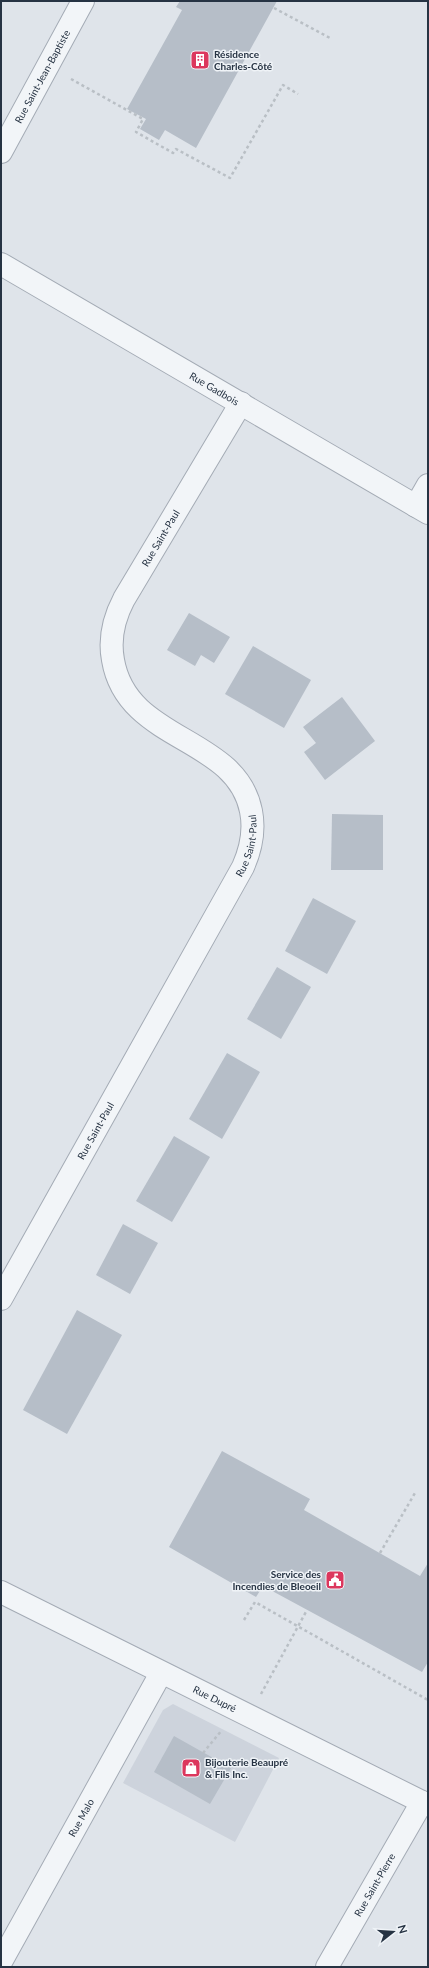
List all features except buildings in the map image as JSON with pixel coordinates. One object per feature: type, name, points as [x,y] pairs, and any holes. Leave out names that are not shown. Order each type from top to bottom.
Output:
[{"type":"street","name":"Rue Saint-Jean-Baptiste","points":[[1,152],[83,1]]},
{"type":"street","name":"Rue Gadbois","points":[[1,264],[422,510]]},
{"type":"street","name":"Rue Saint-Paul","points":[[1,1299],[242,867],[250,846],[252,835],[251,813],[245,792],[239,782],[232,773],[215,759],[155,722],[129,699],[114,667],[111,643],[115,620],[122,604],[241,403]]},
{"type":"street","points":[[422,510],[428,485]]},
{"type":"street","name":"Rue Dupré","points":[[1,1592],[425,1804]]},
{"type":"street","name":"Rue Malo","points":[[1,1962],[161,1673]]},
{"type":"street","name":"Rue Saint-Pierre","points":[[327,1967],[425,1804]]},
{"type":"path","points":[[274,8],[330,38]]},
{"type":"path","points":[[71,79],[143,119],[136,132],[173,153],[176,148],[230,178],[283,85],[298,94]]},
{"type":"path","points":[[380,1553],[414,1493]]},
{"type":"path","points":[[244,1620],[255,1602],[428,1700]]},
{"type":"path","points":[[261,1695],[307,1610]]},
{"type":"path","points":[[203,1753],[224,1727]]},
{"type":"shaded area","points":[[173,1704],[279,1758],[235,1842],[123,1783],[163,1710]]},
{"type":"place","name":"Résidence Charles-Côté","points":[[200,60]]},
{"type":"place","name":"Service des Incendies de Bleoeil","points":[[335,1580]]},
{"type":"place","name":"Bijouterie Beaupré & Fils Inc.","points":[[191,1768]]}]
